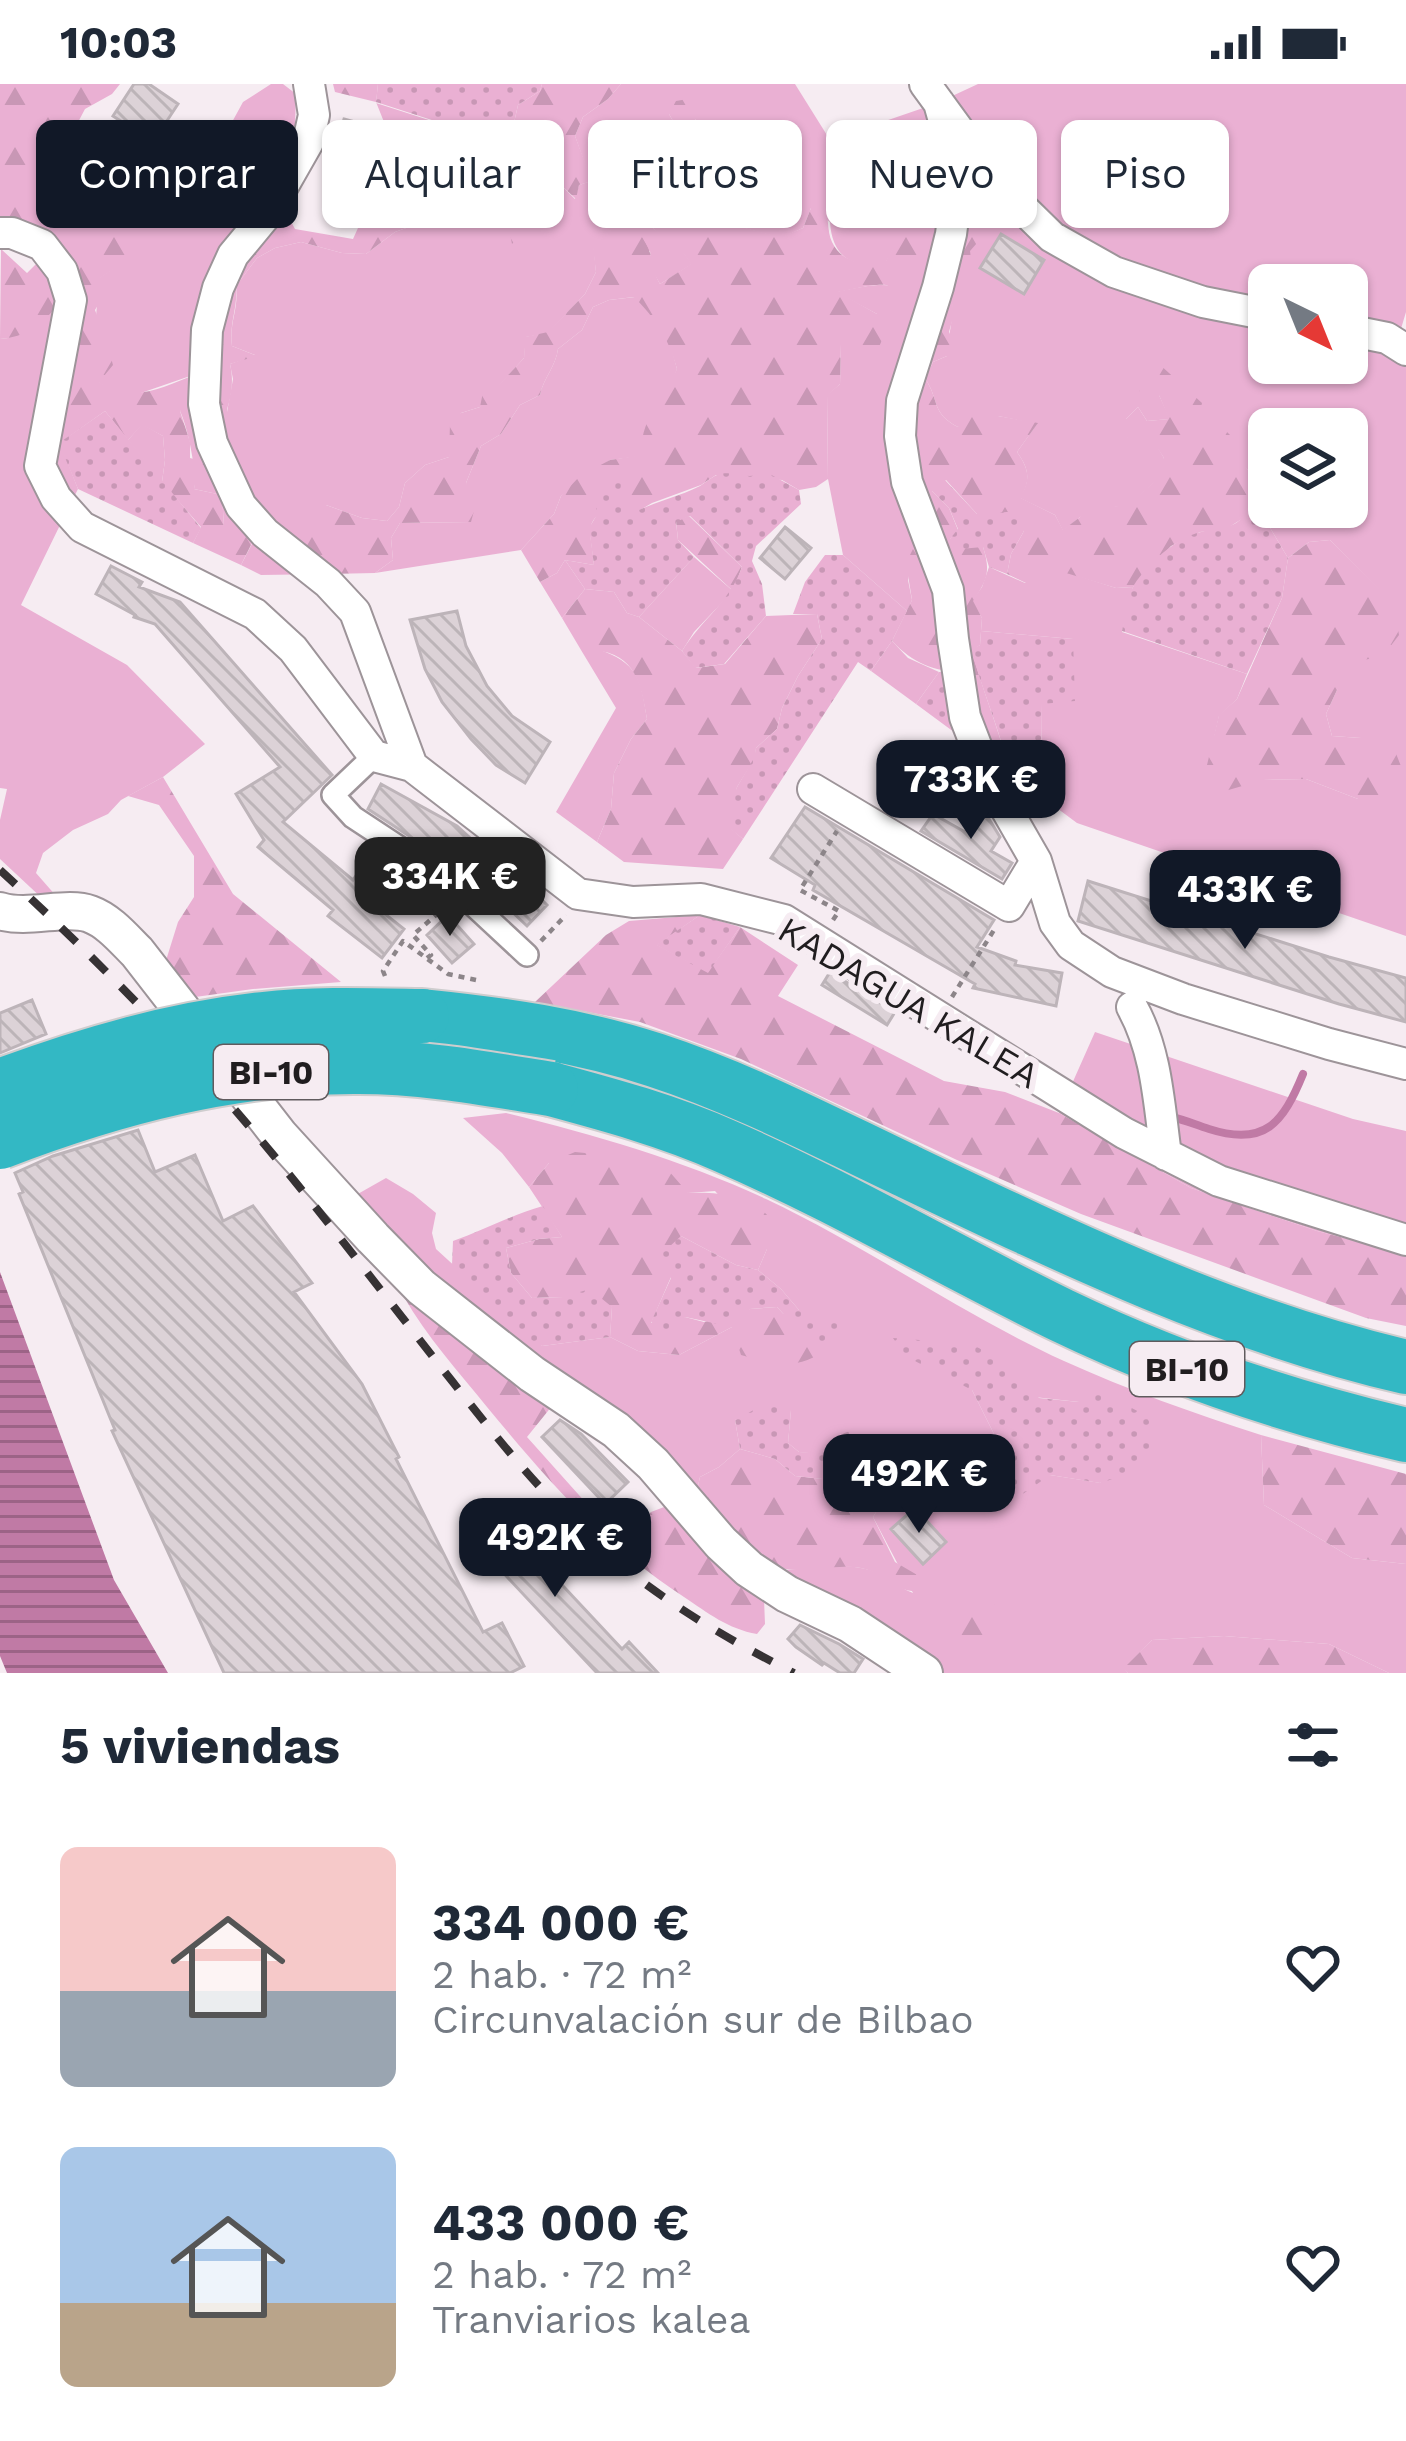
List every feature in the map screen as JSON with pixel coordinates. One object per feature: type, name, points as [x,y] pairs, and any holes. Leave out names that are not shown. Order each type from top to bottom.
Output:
[{"type":"highway","name":"BI-10","points":[[0,1085],[154,1036],[265,1019],[422,1016],[580,1039],[655,1060],[742,1093],[1082,1254],[1209,1307],[1294,1337],[1406,1367]]},
{"type":"highway","name":"BI-10","points":[[0,1142],[74,1114],[256,1073],[359,1067],[441,1072],[551,1089],[636,1112],[723,1145],[979,1274],[1185,1368],[1274,1400],[1406,1435]]},
{"type":"street","points":[[310,84],[314,115],[308,142],[267,214],[233,255],[218,288],[207,330],[204,404],[212,443],[242,506],[265,533],[328,583],[355,612],[412,766]]},
{"type":"street","points":[[932,93],[998,184],[1052,237],[1114,272],[1203,302],[1248,311]]},
{"type":"street","points":[[932,93],[953,153],[957,188],[938,287],[902,401],[900,436],[907,482],[948,590],[965,717],[989,779],[1036,861],[1055,923],[1071,945],[1112,972],[1183,999],[1406,1064]]},
{"type":"street","points":[[0,233],[42,245],[62,271],[71,300],[40,466],[56,498],[82,527],[255,614],[293,649],[374,756],[412,766]]},
{"type":"street","points":[[1368,334],[1387,338],[1406,350]]},
{"type":"street","points":[[374,756],[333,795],[353,817],[453,886],[527,956]]},
{"type":"street","name":"KADAGUA KALEA","points":[[412,766],[578,895],[633,902],[701,898],[784,920],[1166,1155],[1219,1181],[1406,1240]]},
{"type":"street","points":[[813,789],[1009,906],[1036,861]]},
{"type":"street","points":[[0,911],[14,915],[88,913],[116,930],[280,1136],[421,1287],[532,1374],[616,1430],[749,1569],[787,1594],[850,1624],[924,1673]]},
{"type":"street","points":[[1132,1006],[1153,1059],[1166,1155]]},
{"type":"path","points":[[800,890],[850,811]]},
{"type":"path","points":[[427,958],[430,955],[413,935],[453,886],[475,838]]},
{"type":"path","points":[[480,911],[518,874]]},
{"type":"path","points":[[939,1017],[1009,906]]},
{"type":"green space","points":[[0,84],[120,84],[85,109],[79,120],[36,120],[36,228],[157,228],[131,258],[100,278],[104,295],[95,310],[102,329],[95,343],[109,351],[113,365],[99,382],[136,393],[197,374],[193,398],[180,411],[190,458],[209,463],[197,475],[194,489],[222,495],[224,526],[235,522],[253,541],[241,565],[193,543],[201,527],[162,482],[163,436],[142,425],[128,440],[105,411],[60,443],[78,489],[71,503],[46,466],[78,309],[0,219]]},
{"type":"green space","points":[[271,84],[283,84],[296,94],[295,120],[233,120],[243,102]]},
{"type":"green space","points":[[333,84],[378,84],[376,102],[335,92]]},
{"type":"green space","points":[[378,84],[542,84],[540,91],[518,105],[515,120],[432,120],[376,102]]},
{"type":"green space","points":[[542,84],[621,84],[583,117],[575,136],[588,170],[588,182],[579,185],[576,199],[564,188],[564,120],[515,120],[518,105],[540,91]]},
{"type":"green space","points":[[621,84],[795,84],[826,134],[826,219],[811,208],[803,228],[781,238],[744,228],[802,228],[802,120],[696,120],[669,114],[672,120],[588,120],[588,173],[575,136],[583,117]]},
{"type":"green space","points":[[978,84],[1406,84],[1406,312],[1400,332],[1368,326],[1368,264],[1248,264],[1248,302],[1167,283],[1060,229],[1037,208],[1037,120],[966,120],[950,97]]},
{"type":"green space","points":[[688,99],[696,120],[672,120],[669,114],[676,101]]},
{"type":"green space","points":[[376,103],[429,120],[383,120]]},
{"type":"green space","points":[[929,106],[933,120],[888,120]]},
{"type":"green space","points":[[588,182],[588,228],[653,228],[677,244],[692,264],[660,284],[650,251],[593,240],[596,272],[585,294],[548,333],[526,337],[524,358],[480,407],[461,413],[449,457],[425,465],[405,483],[399,507],[387,521],[326,505],[329,574],[261,575],[241,565],[253,542],[224,526],[222,495],[194,489],[191,450],[180,411],[196,374],[138,394],[115,393],[98,382],[94,343],[99,278],[136,248],[145,230],[269,228],[224,289],[227,412],[233,379],[230,364],[255,355],[232,346],[236,286],[257,258],[275,248],[301,242],[366,254],[406,228],[564,228],[564,188],[575,199],[579,185]]},
{"type":"green space","points":[[826,201],[826,228],[836,249],[848,259],[871,263],[886,261],[899,237],[896,228],[939,228],[932,272],[917,291],[904,293],[882,285],[838,292],[877,314],[887,329],[878,349],[863,355],[841,344],[840,384],[827,396],[828,479],[799,490],[782,480],[716,475],[635,513],[620,503],[593,520],[594,565],[565,560],[557,573],[540,582],[521,550],[580,476],[610,460],[642,455],[648,421],[677,369],[661,330],[634,297],[609,300],[593,307],[582,330],[558,349],[540,395],[520,405],[501,434],[481,446],[466,483],[477,500],[471,522],[400,523],[391,538],[393,560],[375,573],[329,574],[314,561],[299,536],[301,516],[326,505],[387,521],[399,507],[405,483],[425,465],[449,457],[450,424],[461,413],[480,407],[484,387],[497,387],[524,358],[525,337],[548,332],[585,294],[596,272],[592,240],[602,228],[634,228],[645,241],[660,284],[691,264],[653,228],[746,228],[781,237],[803,228],[811,208]]},
{"type":"green space","points":[[294,228],[353,239],[358,228],[406,228],[366,254],[301,242],[275,248],[257,258],[236,286],[232,346],[257,356],[230,364],[231,395],[220,426],[213,380],[224,289],[265,231]]},
{"type":"green space","points":[[509,228],[523,228],[519,236],[512,244]]},
{"type":"green space","points":[[831,228],[942,228],[941,237],[900,237],[886,262],[874,264],[846,258]]},
{"type":"green space","points":[[958,228],[982,228],[970,251],[974,282],[951,295],[954,314],[949,332],[955,345],[947,356],[933,362],[925,378],[940,411],[958,427],[983,406],[998,416],[1038,423],[1017,452],[1027,474],[1021,498],[1055,515],[1063,530],[1080,517],[1089,501],[1126,504],[1156,480],[1152,470],[1164,458],[1158,449],[1126,437],[1126,419],[1138,407],[1147,421],[1169,419],[1159,395],[1139,391],[1143,371],[1158,363],[1202,403],[1196,429],[1216,421],[1233,438],[1236,458],[1248,470],[1245,517],[1226,529],[1200,532],[1171,546],[1133,587],[1116,588],[1066,573],[1049,587],[1007,574],[1011,554],[1024,531],[1001,514],[977,514],[946,480],[932,491],[949,508],[958,530],[950,539],[983,547],[986,576],[973,601],[982,618],[980,645],[972,651],[1010,773],[1000,766],[964,672],[925,665],[892,641],[912,600],[906,563],[915,545],[905,435]]},
{"type":"green space","points":[[961,228],[1033,228],[1248,317],[1248,384],[1368,384],[1368,345],[1406,364],[1406,936],[1077,823],[1042,797],[1041,703],[1073,639],[981,631],[982,618],[972,601],[989,567],[1025,583],[1066,572],[1116,588],[1133,587],[1122,632],[1247,674],[1237,699],[1219,716],[1214,738],[1263,780],[1306,779],[1358,799],[1361,738],[1332,736],[1326,714],[1392,602],[1330,540],[1309,542],[1288,558],[1270,528],[1368,528],[1368,408],[1248,408],[1248,470],[1159,395],[1170,419],[1147,421],[1138,407],[1126,419],[1127,437],[1158,448],[1164,458],[1157,480],[1129,505],[1080,517],[1063,531],[1055,515],[1020,498],[1027,474],[1017,452],[1037,424],[998,416],[958,427],[940,411],[925,378],[933,362],[947,356],[951,295],[962,287]]},
{"type":"green space","points":[[1,249],[27,273],[38,262],[50,269],[57,306],[32,329],[0,339]]},
{"type":"green space","points":[[933,274],[895,390],[915,545],[908,580],[912,600],[907,611],[843,555],[828,479],[827,395],[840,384],[841,343],[877,314],[836,292],[887,285],[909,292]]},
{"type":"green space","points":[[635,297],[670,343],[677,369],[642,456],[610,460],[561,496],[554,514],[521,550],[375,573],[393,560],[391,538],[400,523],[471,522],[466,483],[481,446],[501,434],[520,405],[540,395],[558,349],[582,330],[593,307]]},
{"type":"green space","points":[[57,306],[62,521],[21,605],[127,665],[205,744],[163,777],[43,853],[36,873],[57,897],[45,901],[0,859],[0,820],[7,789],[0,788],[0,339]]},
{"type":"green space","points":[[105,411],[201,528],[193,543],[78,489],[59,443]]},
{"type":"green space","points":[[142,424],[163,436],[162,482],[128,440]]},
{"type":"green space","points":[[766,472],[799,490],[801,504],[756,546],[752,561],[762,584],[766,616],[724,664],[695,668],[682,651],[730,591],[742,567],[690,516],[676,522],[678,540],[694,557],[639,617],[627,613],[614,592],[585,589],[565,560],[594,565],[589,528],[598,513],[592,496],[602,483],[621,481],[620,502],[635,512],[717,475]]},
{"type":"green space","points":[[945,480],[977,514],[1020,511],[1024,531],[1011,554],[1007,574],[989,567],[983,547],[960,549],[949,540],[958,529],[949,508],[931,490]]},
{"type":"green space","points":[[1247,510],[1248,528],[1270,528],[1288,558],[1282,598],[1247,674],[1122,631],[1132,590],[1155,560],[1192,535],[1237,522]]},
{"type":"green space","points":[[689,516],[742,567],[733,591],[678,540],[676,521]]},
{"type":"green space","points":[[1330,540],[1393,602],[1399,635],[1383,656],[1359,661],[1355,680],[1337,690],[1326,714],[1332,736],[1361,738],[1395,751],[1406,779],[1395,805],[1358,799],[1306,779],[1263,780],[1225,791],[1207,765],[1219,715],[1237,699],[1282,598],[1288,558],[1309,542]]},
{"type":"green space","points":[[825,555],[843,555],[907,611],[871,671],[858,662],[743,839],[729,828],[729,810],[756,748],[777,729],[798,676],[822,639],[817,614],[793,614],[805,582]]},
{"type":"green space","points":[[694,557],[733,591],[682,651],[639,617]]},
{"type":"green space","points":[[565,560],[585,589],[562,618],[540,582],[557,573]]},
{"type":"green space","points":[[585,589],[614,592],[627,613],[682,651],[696,668],[725,664],[766,616],[817,614],[822,639],[782,708],[777,729],[756,748],[737,787],[729,827],[743,839],[723,869],[624,862],[597,842],[611,809],[614,773],[647,719],[630,668],[612,654],[581,650],[562,618]]},
{"type":"green space","points":[[981,631],[1073,639],[1075,701],[1041,704],[1042,797],[1010,773],[971,650],[980,645]]},
{"type":"green space","points":[[892,641],[908,658],[939,672],[916,704],[871,671]]},
{"type":"green space","points":[[597,649],[621,660],[635,674],[647,719],[614,773],[611,809],[597,842],[556,812],[616,708],[581,650]]},
{"type":"green space","points":[[964,671],[1000,766],[916,704],[939,672]]},
{"type":"green space","points":[[163,777],[233,894],[341,982],[188,998],[163,970],[178,922],[194,897],[194,856],[159,805],[128,796]]},
{"type":"green space","points":[[700,915],[657,945],[708,972],[740,927],[798,965],[778,996],[944,1081],[1005,1092],[1059,1113],[1191,1188],[1317,1231],[1406,1254],[1406,1326],[1366,1318],[1081,1214],[741,1059],[640,1022],[535,1002],[606,935],[629,921]]},
{"type":"green space","points":[[700,915],[740,927],[708,973],[656,945]]},
{"type":"green space","points":[[1095,1032],[1353,1119],[1406,1131],[1406,1254],[1317,1231],[1191,1188],[1059,1113]]},
{"type":"green space","points":[[506,1113],[702,1172],[804,1218],[1064,1361],[1261,1435],[1264,1505],[1352,1558],[1406,1564],[1406,1673],[1389,1673],[1329,1644],[1224,1636],[1152,1640],[1124,1669],[1128,1673],[944,1673],[783,1570],[860,1568],[913,1593],[873,1517],[885,1498],[874,1480],[833,1480],[876,1460],[799,1452],[788,1443],[791,1410],[735,1420],[740,1449],[700,1477],[697,1490],[439,1287],[356,1195],[386,1178],[413,1194],[436,1213],[432,1233],[436,1249],[542,1346],[610,1337],[638,1351],[679,1355],[732,1327],[799,1310],[758,1270],[767,1249],[715,1191],[688,1193],[549,1163],[529,1187],[502,1153],[463,1118]],"holes":[[[972,1390],[1079,1402],[1101,1483],[1050,1475],[966,1483],[994,1434]]]},
{"type":"green space","points":[[575,1152],[615,1156],[668,1170],[688,1193],[744,1200],[766,1214],[783,1239],[767,1249],[758,1270],[736,1265],[681,1236],[671,1277],[651,1323],[685,1317],[704,1322],[777,1307],[801,1333],[832,1346],[798,1363],[767,1362],[741,1355],[732,1327],[679,1355],[638,1351],[610,1337],[612,1307],[563,1297],[532,1298],[511,1273],[506,1248],[562,1237],[529,1187],[549,1163]]},
{"type":"green space","points":[[543,1206],[562,1237],[506,1248],[511,1273],[532,1298],[563,1297],[590,1289],[612,1307],[610,1337],[542,1346],[503,1324],[452,1265],[453,1241]]},
{"type":"green space","points":[[681,1236],[736,1265],[758,1270],[799,1310],[842,1325],[832,1346],[801,1333],[777,1307],[750,1309],[732,1327],[685,1317],[668,1334],[651,1322],[671,1278],[656,1259]]},
{"type":"green space","points":[[404,1297],[552,1406],[527,1437],[587,1504],[608,1520],[635,1530],[651,1512],[672,1504],[726,1573],[764,1599],[765,1624],[757,1634],[710,1614],[602,1533],[510,1435]]},
{"type":"green space","points":[[893,1338],[972,1344],[1013,1368],[1039,1398],[1079,1402],[1099,1391],[1147,1416],[1158,1447],[1138,1471],[1100,1483],[1050,1475],[987,1519],[965,1483],[994,1434],[972,1390],[905,1356]]},
{"type":"green space","points":[[767,1403],[791,1410],[788,1443],[799,1452],[821,1453],[828,1439],[861,1427],[876,1460],[832,1480],[795,1476],[775,1459],[740,1449],[735,1420]]},
{"type":"green space","points":[[1261,1435],[1406,1474],[1406,1564],[1352,1558],[1264,1505]]},
{"type":"green space","points":[[740,1449],[775,1459],[795,1476],[874,1480],[885,1498],[873,1517],[895,1562],[919,1576],[920,1591],[904,1589],[861,1568],[772,1566],[747,1550],[697,1490],[700,1477]]},
{"type":"green space","points":[[997,1586],[991,1625],[974,1651],[954,1652],[941,1639],[946,1612]]},
{"type":"green space","points":[[1224,1636],[1329,1644],[1389,1673],[1128,1673],[1123,1669],[1152,1640]]},
{"type":"shaded area","points":[[0,1272],[114,1580],[168,1673],[7,1673],[0,1656]]},
{"type":"building","points":[[134,84],[149,84],[178,104],[167,120],[113,116]]},
{"type":"building","points":[[1001,234],[1044,260],[1024,294],[980,268]]},
{"type":"building","points":[[785,527],[811,548],[785,579],[760,558]]},
{"type":"building","points":[[111,566],[142,582],[139,587],[180,602],[332,775],[283,822],[353,880],[374,849],[403,868],[376,907],[404,929],[382,958],[328,916],[333,910],[258,847],[264,840],[236,794],[280,767],[155,624],[96,594]]},
{"type":"building","points":[[457,611],[466,646],[487,686],[512,716],[550,742],[525,783],[496,765],[471,739],[442,702],[425,669],[410,620]]},
{"type":"building","points":[[381,784],[457,826],[547,905],[527,926],[448,856],[368,809]]},
{"type":"building","points":[[805,807],[994,920],[977,947],[1016,961],[1015,965],[1062,973],[1056,1006],[973,988],[975,984],[813,890],[815,885],[771,858]]},
{"type":"building","points":[[978,812],[989,819],[1000,837],[991,851],[1012,863],[1002,879],[921,831],[933,814],[965,832]]},
{"type":"building","points":[[1088,881],[1406,978],[1406,1022],[1078,921]]},
{"type":"building","points":[[448,915],[474,944],[452,963],[427,935]]},
{"type":"building","points":[[830,972],[895,1012],[887,1025],[822,985]]},
{"type":"building","points":[[32,1000],[46,1034],[0,1053],[0,1013]]},
{"type":"building","points":[[138,1130],[155,1172],[195,1155],[223,1221],[253,1206],[312,1283],[294,1292],[362,1384],[483,1632],[502,1623],[524,1666],[510,1673],[224,1673],[112,1431],[19,1194],[23,1192],[15,1173]]},
{"type":"building","points":[[560,1420],[581,1434],[628,1482],[605,1504],[542,1437]]},
{"type":"building","points":[[915,1508],[946,1542],[923,1564],[891,1529]]},
{"type":"building","points":[[492,1510],[622,1649],[629,1642],[658,1673],[597,1673],[467,1534]]},
{"type":"building","points":[[800,1625],[863,1659],[854,1673],[822,1665],[796,1647],[788,1639]]},
{"type":"waterway","points":[[1172,1117],[1228,1134],[1258,1132],[1279,1118],[1303,1074]]},
{"type":"railway","points":[[0,870],[120,986],[234,1108],[487,1425],[562,1511],[603,1550],[671,1602],[794,1673]]}]
